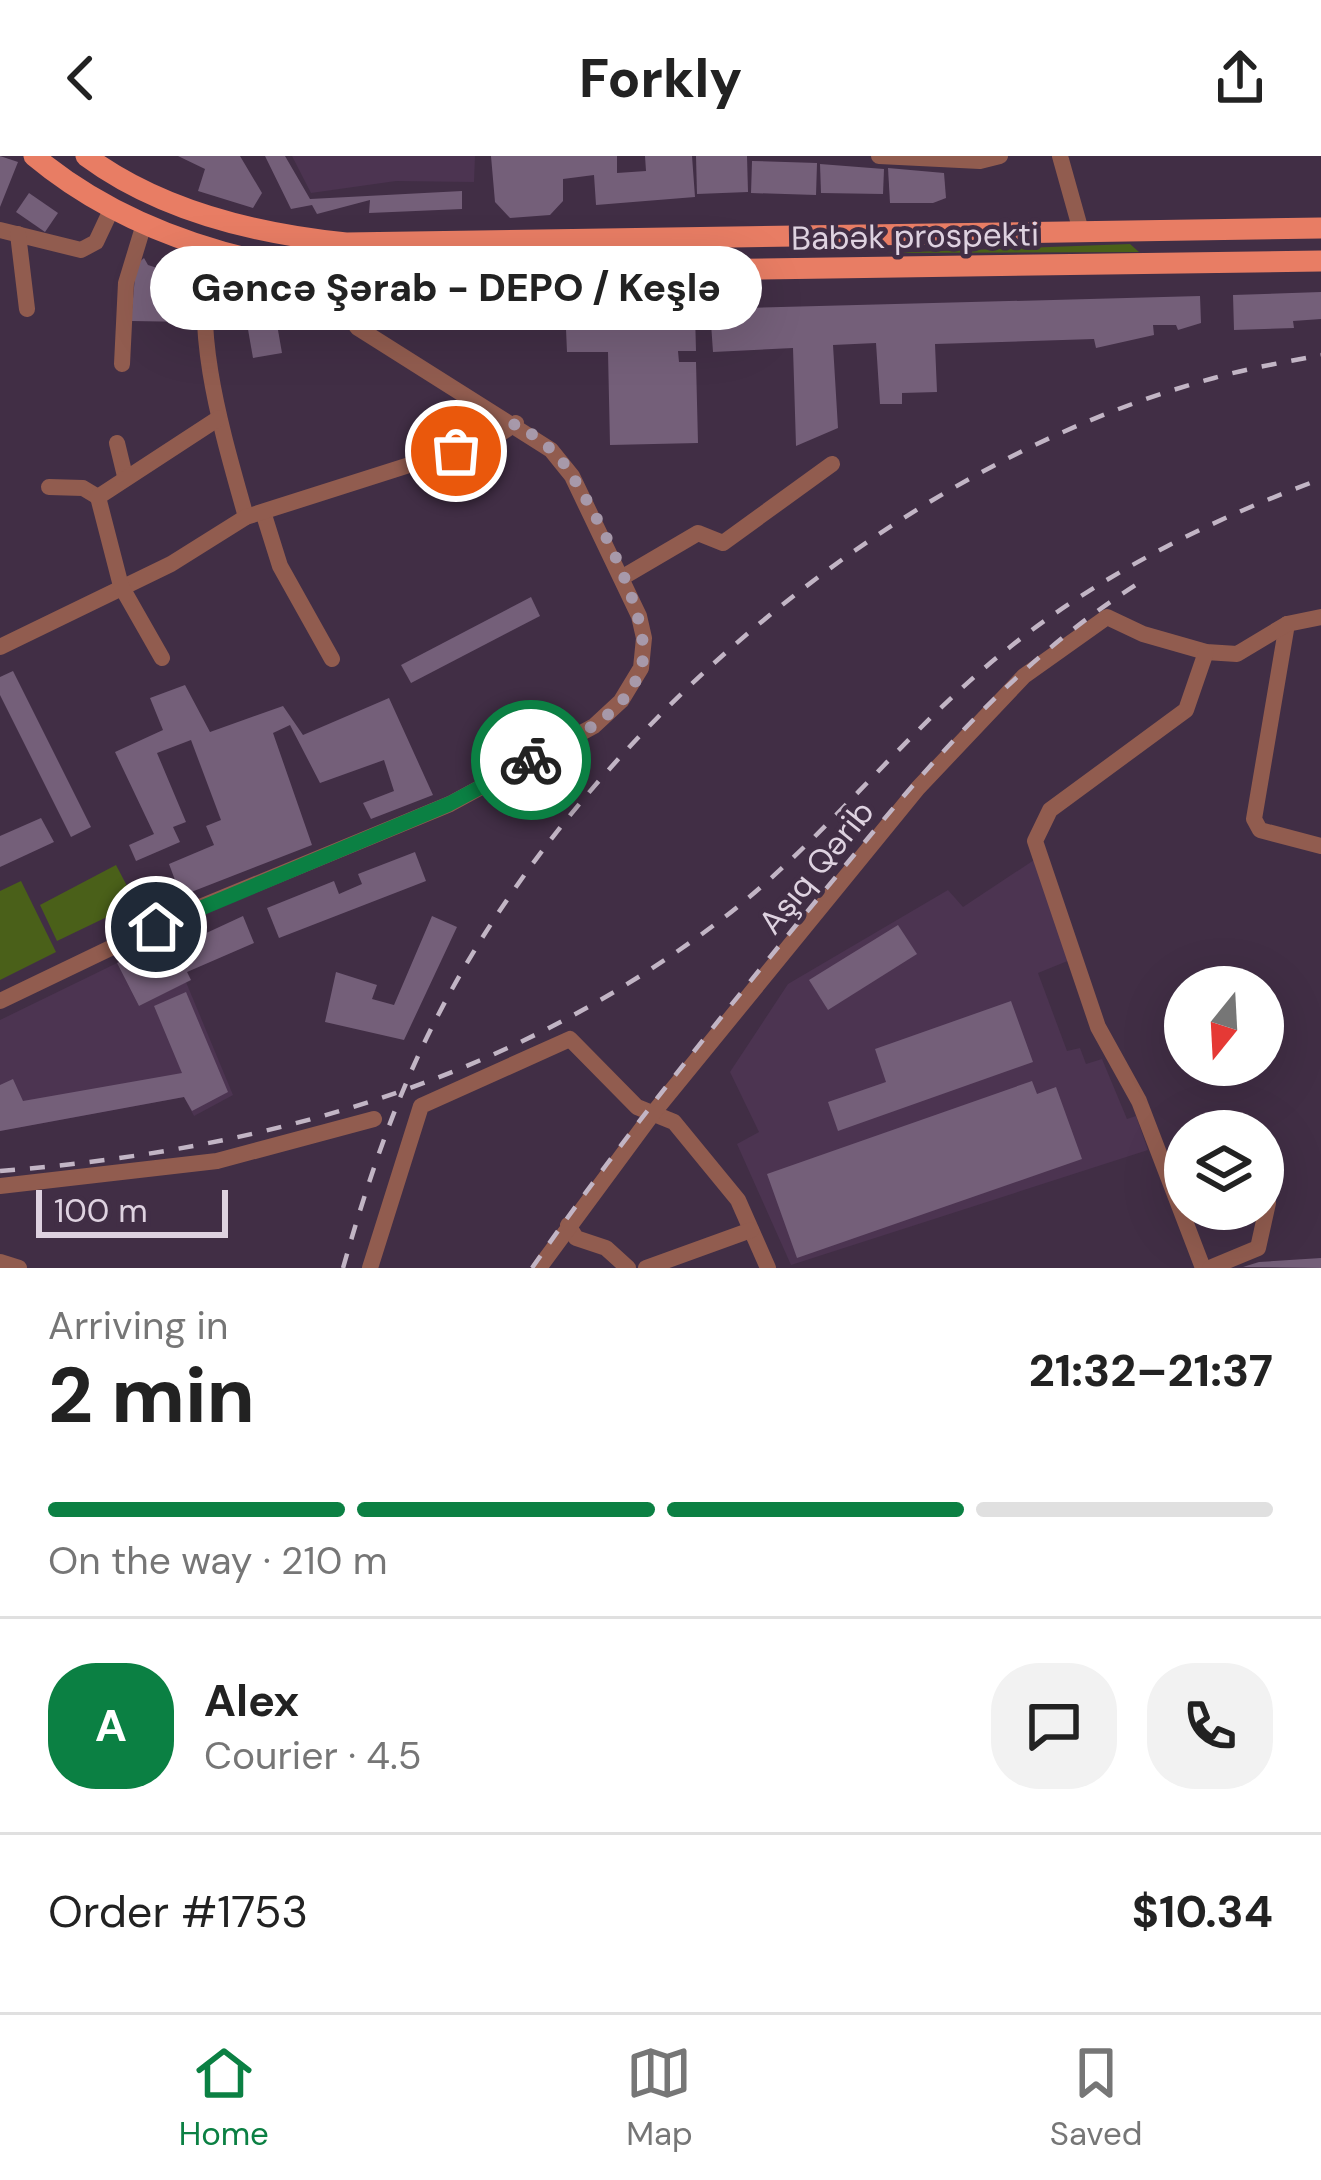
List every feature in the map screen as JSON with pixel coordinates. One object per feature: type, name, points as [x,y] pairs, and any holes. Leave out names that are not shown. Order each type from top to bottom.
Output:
[{"type":"main road","name":"Babək prospekti","points":[[34,156],[144,224],[212,250],[337,275],[846,271],[1321,259]]},
{"type":"main road","name":"Babək prospekti","points":[[86,156],[188,208],[270,232],[346,243],[1081,231],[1321,233]]},
{"type":"main road","points":[[846,271],[939,261],[1144,258],[1154,247],[1139,238],[1001,233]]},
{"type":"main road","points":[[1321,233],[1210,238],[1201,249],[1219,257],[1321,259]]},
{"type":"street","points":[[879,156],[980,161],[1000,156]]},
{"type":"street","points":[[1060,156],[1081,231]]},
{"type":"street","points":[[27,309],[9,232],[90,248],[112,208]]},
{"type":"street","points":[[122,364],[126,283],[144,224]]},
{"type":"street","points":[[212,250],[204,283],[219,418],[255,516],[332,658]]},
{"type":"street","points":[[0,1001],[171,920],[449,804],[594,726],[621,701],[641,668],[644,638],[622,577],[562,462],[516,423],[358,328],[341,306],[337,275]]},
{"type":"street","points":[[98,497],[219,418]]},
{"type":"street","points":[[0,647],[171,564],[255,516],[494,439],[516,423]]},
{"type":"street","points":[[117,443],[125,476]]},
{"type":"street","points":[[622,577],[698,533],[722,543],[832,464]]},
{"type":"street","points":[[49,487],[83,488],[98,497],[121,586],[162,658]]},
{"type":"street","name":"Aşıq Qərib","points":[[539,1268],[654,1112],[918,788],[1024,676],[1107,617],[1205,652]]},
{"type":"street","points":[[1262,1230],[1258,1249],[1207,1268],[1139,1101],[1098,1027],[1035,841],[1050,810],[1186,710],[1205,652],[1244,653],[1287,624],[1321,617]]},
{"type":"street","points":[[1287,624],[1254,819],[1260,830],[1321,846]]},
{"type":"street","points":[[370,1268],[401,1161],[428,1099],[570,1039],[637,1107],[674,1122],[738,1200],[768,1268]]},
{"type":"street","points":[[0,1186],[217,1161],[374,1119]]},
{"type":"street","points":[[568,1225],[576,1238],[606,1248],[628,1268]]},
{"type":"street","points":[[646,1268],[751,1230]]},
{"type":"street","points":[[0,1262],[19,1268]]},
{"type":"shaded area","points":[[292,156],[475,156],[474,182],[396,181],[311,193]]},
{"type":"shaded area","points":[[1034,860],[1070,960],[1038,973],[1067,1051],[1080,1048],[1086,1064],[1102,1059],[1127,1119],[1136,1116],[1148,1150],[791,1265],[737,1144],[759,1132],[730,1072],[788,984],[948,890],[963,907]]},
{"type":"shaded area","points":[[117,963],[139,1006],[186,982],[233,1095],[194,1116],[184,1097],[0,1131],[0,1020]]},
{"type":"green space","points":[[1130,244],[1139,252],[886,253]]},
{"type":"green space","points":[[116,865],[136,903],[57,941],[40,905]]},
{"type":"green space","points":[[21,881],[56,952],[0,980],[0,891]]},
{"type":"building","points":[[0,156],[18,162],[0,207]]},
{"type":"building","points":[[178,156],[240,156],[262,193],[253,208],[198,191],[205,169]]},
{"type":"building","points":[[265,156],[285,156],[310,199],[462,191],[462,209],[369,213],[370,200],[317,214],[312,205],[291,209]]},
{"type":"building","points":[[491,156],[617,156],[617,173],[646,171],[645,156],[692,156],[695,197],[596,205],[594,175],[563,179],[563,201],[550,215],[510,218],[495,202]]},
{"type":"building","points":[[696,156],[747,156],[748,192],[697,194]]},
{"type":"building","points":[[752,161],[817,163],[816,195],[751,193]]},
{"type":"building","points":[[820,164],[884,169],[883,194],[821,193]]},
{"type":"building","points":[[888,168],[944,173],[946,198],[933,203],[890,203]]},
{"type":"building","points":[[29,193],[58,213],[45,232],[16,212]]},
{"type":"building","points":[[144,258],[148,265],[194,280],[193,322],[131,321],[136,265]]},
{"type":"building","points":[[271,290],[282,353],[253,358],[242,295]]},
{"type":"building","points":[[1321,292],[1321,319],[1293,321],[1294,328],[1234,330],[1233,295]]},
{"type":"building","points":[[281,295],[305,298],[304,313],[284,320]]},
{"type":"building","points":[[1200,296],[1201,323],[1178,330],[1176,325],[1153,325],[1154,335],[1096,348],[1094,339],[935,344],[937,392],[902,393],[902,404],[880,404],[876,343],[833,345],[838,428],[796,446],[793,348],[713,352],[710,309]]},
{"type":"building","points":[[695,313],[696,351],[678,351],[679,362],[696,362],[698,443],[610,445],[608,352],[567,352],[566,329],[594,329],[594,317]]},
{"type":"building","points":[[531,597],[540,616],[411,683],[401,665]]},
{"type":"building","points":[[13,671],[91,827],[71,837],[0,695],[0,677]]},
{"type":"building","points":[[185,685],[210,732],[283,706],[303,735],[389,698],[433,795],[371,819],[363,803],[394,791],[384,760],[320,783],[290,725],[273,733],[312,845],[181,896],[169,864],[214,845],[206,826],[221,820],[191,740],[157,753],[186,822],[173,827],[180,842],[136,861],[129,845],[154,834],[115,752],[163,730],[150,698]]},
{"type":"building","points":[[41,818],[54,842],[0,867],[0,836]]},
{"type":"building","points":[[415,852],[426,881],[279,938],[267,908],[334,881],[339,894],[362,884],[358,874]]},
{"type":"building","points":[[243,916],[254,943],[187,972],[191,980],[139,1006],[117,963],[169,937],[174,948]]},
{"type":"building","points":[[432,916],[457,927],[404,1040],[325,1022],[336,972],[377,985],[372,999],[394,1005]]},
{"type":"building","points":[[898,925],[917,954],[828,1010],[809,980]]},
{"type":"building","points":[[186,992],[228,1092],[192,1111],[184,1097],[0,1131],[0,1085],[13,1079],[23,1101],[182,1073],[154,1006]]},
{"type":"building","points":[[1011,1001],[1033,1062],[838,1131],[828,1102],[886,1082],[875,1049]]},
{"type":"building","points":[[1032,1081],[1037,1094],[1056,1087],[1082,1159],[797,1258],[767,1174]]},
{"type":"building","points":[[1321,1258],[1321,1268],[1243,1267],[1259,1262]]},
{"type":"railway","points":[[343,1268],[381,1147],[431,1029],[494,920],[570,815],[659,716],[758,625],[864,544],[977,475],[1095,419],[1214,378],[1321,355]]},
{"type":"railway","points":[[0,1171],[196,1146],[290,1125],[382,1098],[472,1064],[559,1023],[644,973],[764,885],[973,678],[1045,620],[1159,551],[1321,479]]},
{"type":"railway","points":[[532,1268],[700,1044],[960,733],[1046,652],[1142,581]]},
{"type":"way so far","points":[[456,451],[503,434],[516,423],[551,449],[572,476],[639,616],[644,654],[634,683],[621,701],[594,726],[531,760]]},
{"type":"place","name":"Gəncə Şərab - DEPO / Keşlə","points":[[456,451]]},
{"type":"route","points":[[156,927],[423,816],[531,760]]}]
